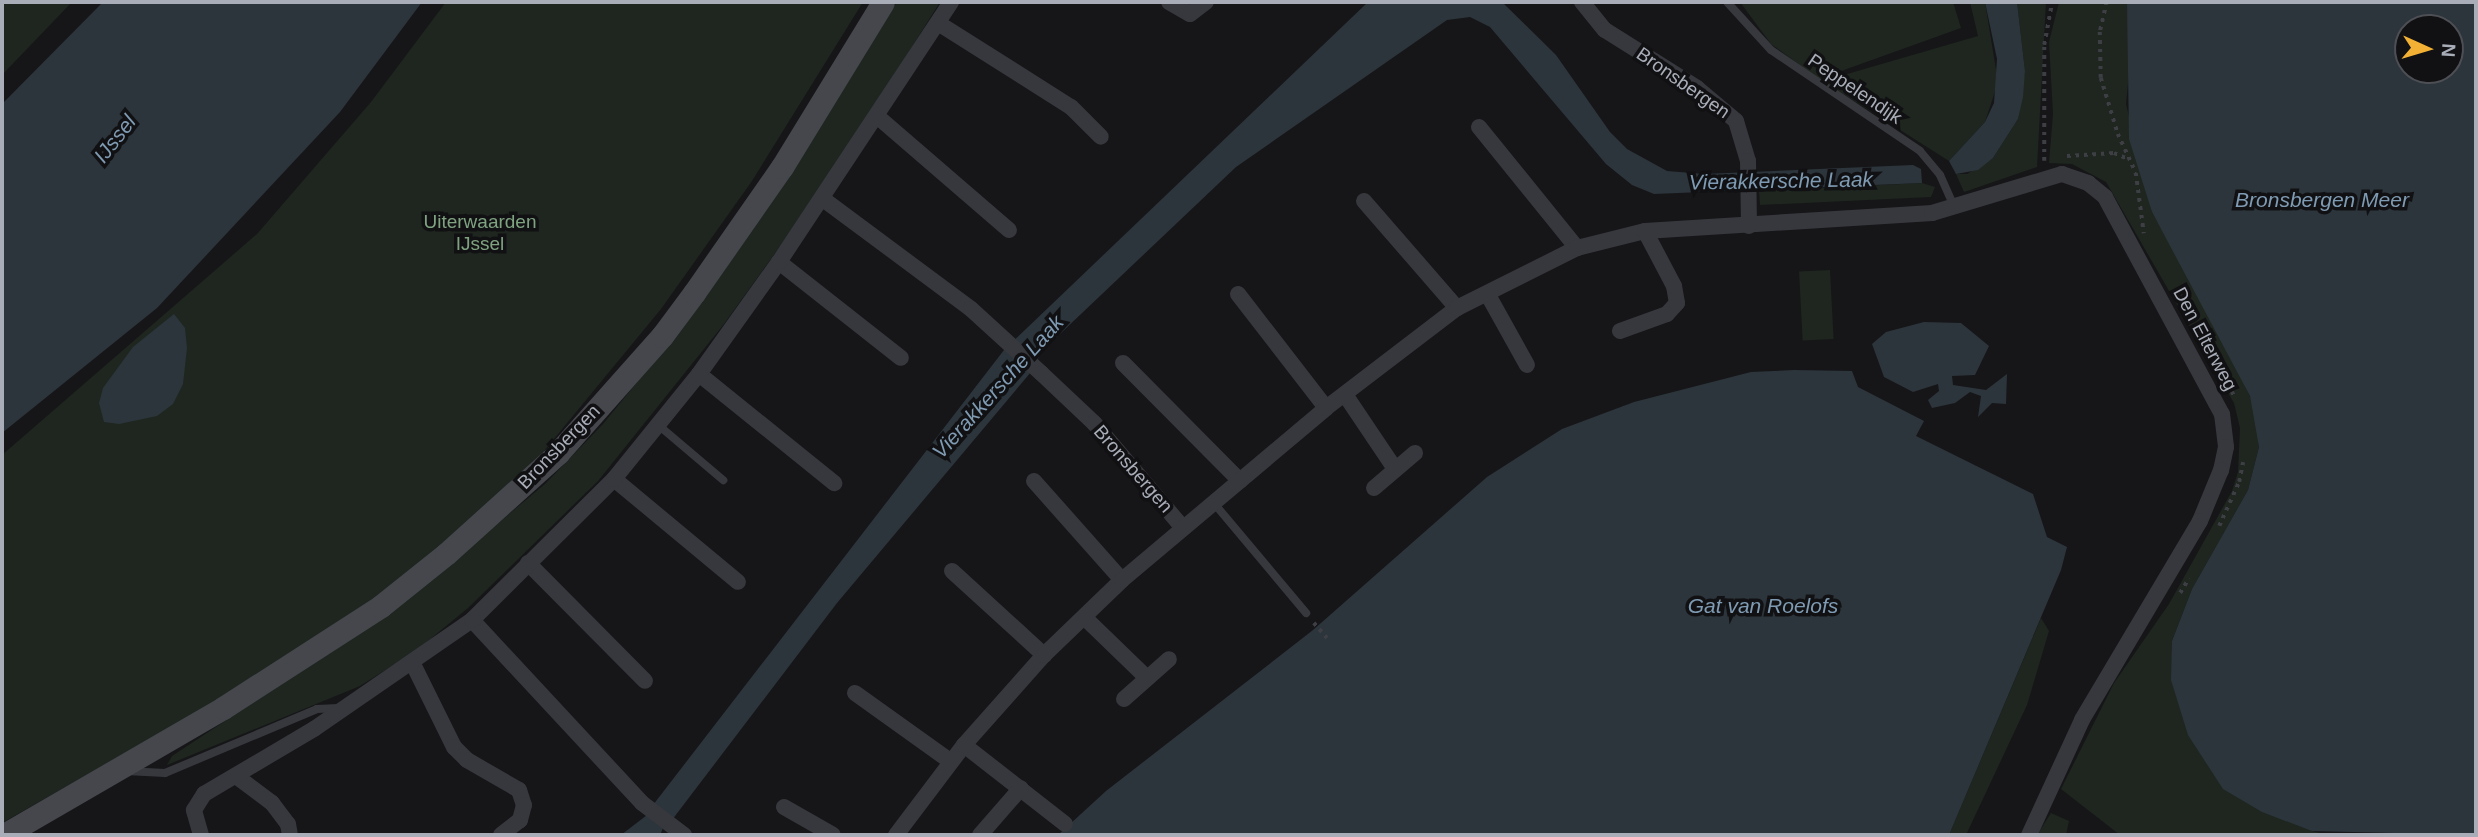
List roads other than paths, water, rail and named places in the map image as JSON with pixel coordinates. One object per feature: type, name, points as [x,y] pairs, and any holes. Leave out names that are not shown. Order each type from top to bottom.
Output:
[{"type":"street","name":"Bronsbergen","points":[[4,835],[116,771],[381,606],[446,554],[558,453],[662,336],[694,293],[782,167],[883,2]]},
{"type":"street","points":[[201,835],[196,801],[345,708],[472,620],[614,479],[699,374],[824,199],[951,2]]},
{"type":"street","points":[[1169,2],[1190,14],[1206,2]]},
{"type":"street","name":"Bronsbergen","points":[[1582,2],[1605,30],[1697,88],[1736,121],[1748,161],[1749,226]]},
{"type":"street","points":[[938,23],[1071,107],[1101,137]]},
{"type":"street","points":[[878,117],[1009,230]]},
{"type":"street","points":[[1479,127],[1577,248]]},
{"type":"street","name":"Den Elterweg","points":[[1954,208],[2045,177],[2062,174],[2088,183],[2105,197],[2221,414],[2224,436],[2221,470],[2200,521],[2082,720],[2029,835]]},
{"type":"street","name":"Bronsbergen","points":[[824,199],[1000,337],[1041,373],[1094,423],[1183,528]]},
{"type":"street","points":[[1364,201],[1457,308]]},
{"type":"street","name":"Bronsbergen","points":[[896,835],[950,761],[1044,656],[1122,580],[1326,408],[1346,396],[1457,308],[1488,295],[1577,248],[1645,231],[1835,222],[1954,208]]},
{"type":"street","points":[[1620,331],[1667,313],[1677,303],[1674,286],[1645,231]]},
{"type":"street","points":[[779,262],[901,358]]},
{"type":"street","points":[[1238,294],[1326,408]]},
{"type":"street","points":[[1488,295],[1527,365]]},
{"type":"street","points":[[1123,363],[1240,481]]},
{"type":"street","points":[[699,374],[834,483]]},
{"type":"street","points":[[1346,396],[1395,469]]},
{"type":"street","points":[[1374,488],[1415,453]]},
{"type":"street","points":[[614,479],[738,582]]},
{"type":"street","points":[[1034,481],[1122,580]]},
{"type":"street","points":[[528,564],[645,681]]},
{"type":"street","points":[[952,571],[1044,656]]},
{"type":"street","points":[[1084,617],[1146,677]]},
{"type":"street","points":[[472,620],[642,803],[681,833]]},
{"type":"street","points":[[1124,699],[1169,659]]},
{"type":"street","points":[[412,664],[454,747],[467,760],[519,790],[524,805],[520,821],[501,835]]},
{"type":"street","points":[[855,693],[950,761]]},
{"type":"street","points":[[964,746],[1065,824]]},
{"type":"street","points":[[236,776],[272,803],[288,824],[290,835]]},
{"type":"street","points":[[980,835],[1021,788]]},
{"type":"street","points":[[784,807],[832,835]]},
{"type":"lane","name":"Peppelendijk","points":[[1727,2],[1771,50],[1920,151],[1940,175],[1954,208]]},
{"type":"lane","points":[[657,424],[723,480]]},
{"type":"lane","points":[[1213,502],[1307,613]]},
{"type":"lane","points":[[116,771],[165,773],[317,709],[345,708]]},
{"type":"water","name":"IJssel","points":[[103,2],[422,2],[340,112],[157,308],[2,433],[2,104]]},
{"type":"water","name":"Vierakkersche Laak","points":[[1368,2],[1502,2],[1556,55],[1610,132],[1627,149],[1667,171],[1704,174],[1913,165],[1921,169],[1922,183],[1654,194],[1632,185],[1606,164],[1490,27],[1470,17],[1447,20],[1236,167],[1042,351],[1031,372],[837,603],[672,820],[653,805],[1004,350]]},
{"type":"water","points":[[1985,2],[2017,2],[2025,71],[2023,97],[2018,119],[1993,158],[1978,170],[1956,174],[1949,161],[1985,122],[1994,103],[1997,59]]},
{"type":"water","name":"Bronsbergen Meer","points":[[2127,2],[2476,2],[2476,835],[2312,831],[2262,812],[2223,789],[2188,735],[2171,680],[2172,641],[2192,589],[2248,490],[2259,447],[2250,396],[2152,212],[2129,139]]},
{"type":"water","points":[[174,314],[185,328],[187,348],[183,384],[173,404],[157,416],[119,424],[104,422],[99,403],[103,388],[133,347]]},
{"type":"water","points":[[1924,322],[1961,323],[1989,346],[1975,375],[1952,376],[1953,385],[1986,390],[2007,374],[2006,404],[1992,403],[1978,417],[1981,396],[1970,392],[1955,403],[1932,408],[1928,400],[1939,391],[1938,384],[1913,392],[1884,377],[1872,344],[1886,332]]},
{"type":"water","name":"Gat van Roelofs","points":[[1852,371],[1858,387],[1924,421],[1916,436],[2033,494],[2047,537],[2067,547],[2061,570],[1949,835],[1058,835],[1106,791],[1313,630],[1487,477],[1562,429],[1634,402],[1751,372]]},
{"type":"water","points":[[647,815],[663,828],[660,835],[621,835]]},
{"type":"park label","name":"Uiterwaarden IJssel","points":[[480,233]]}]
